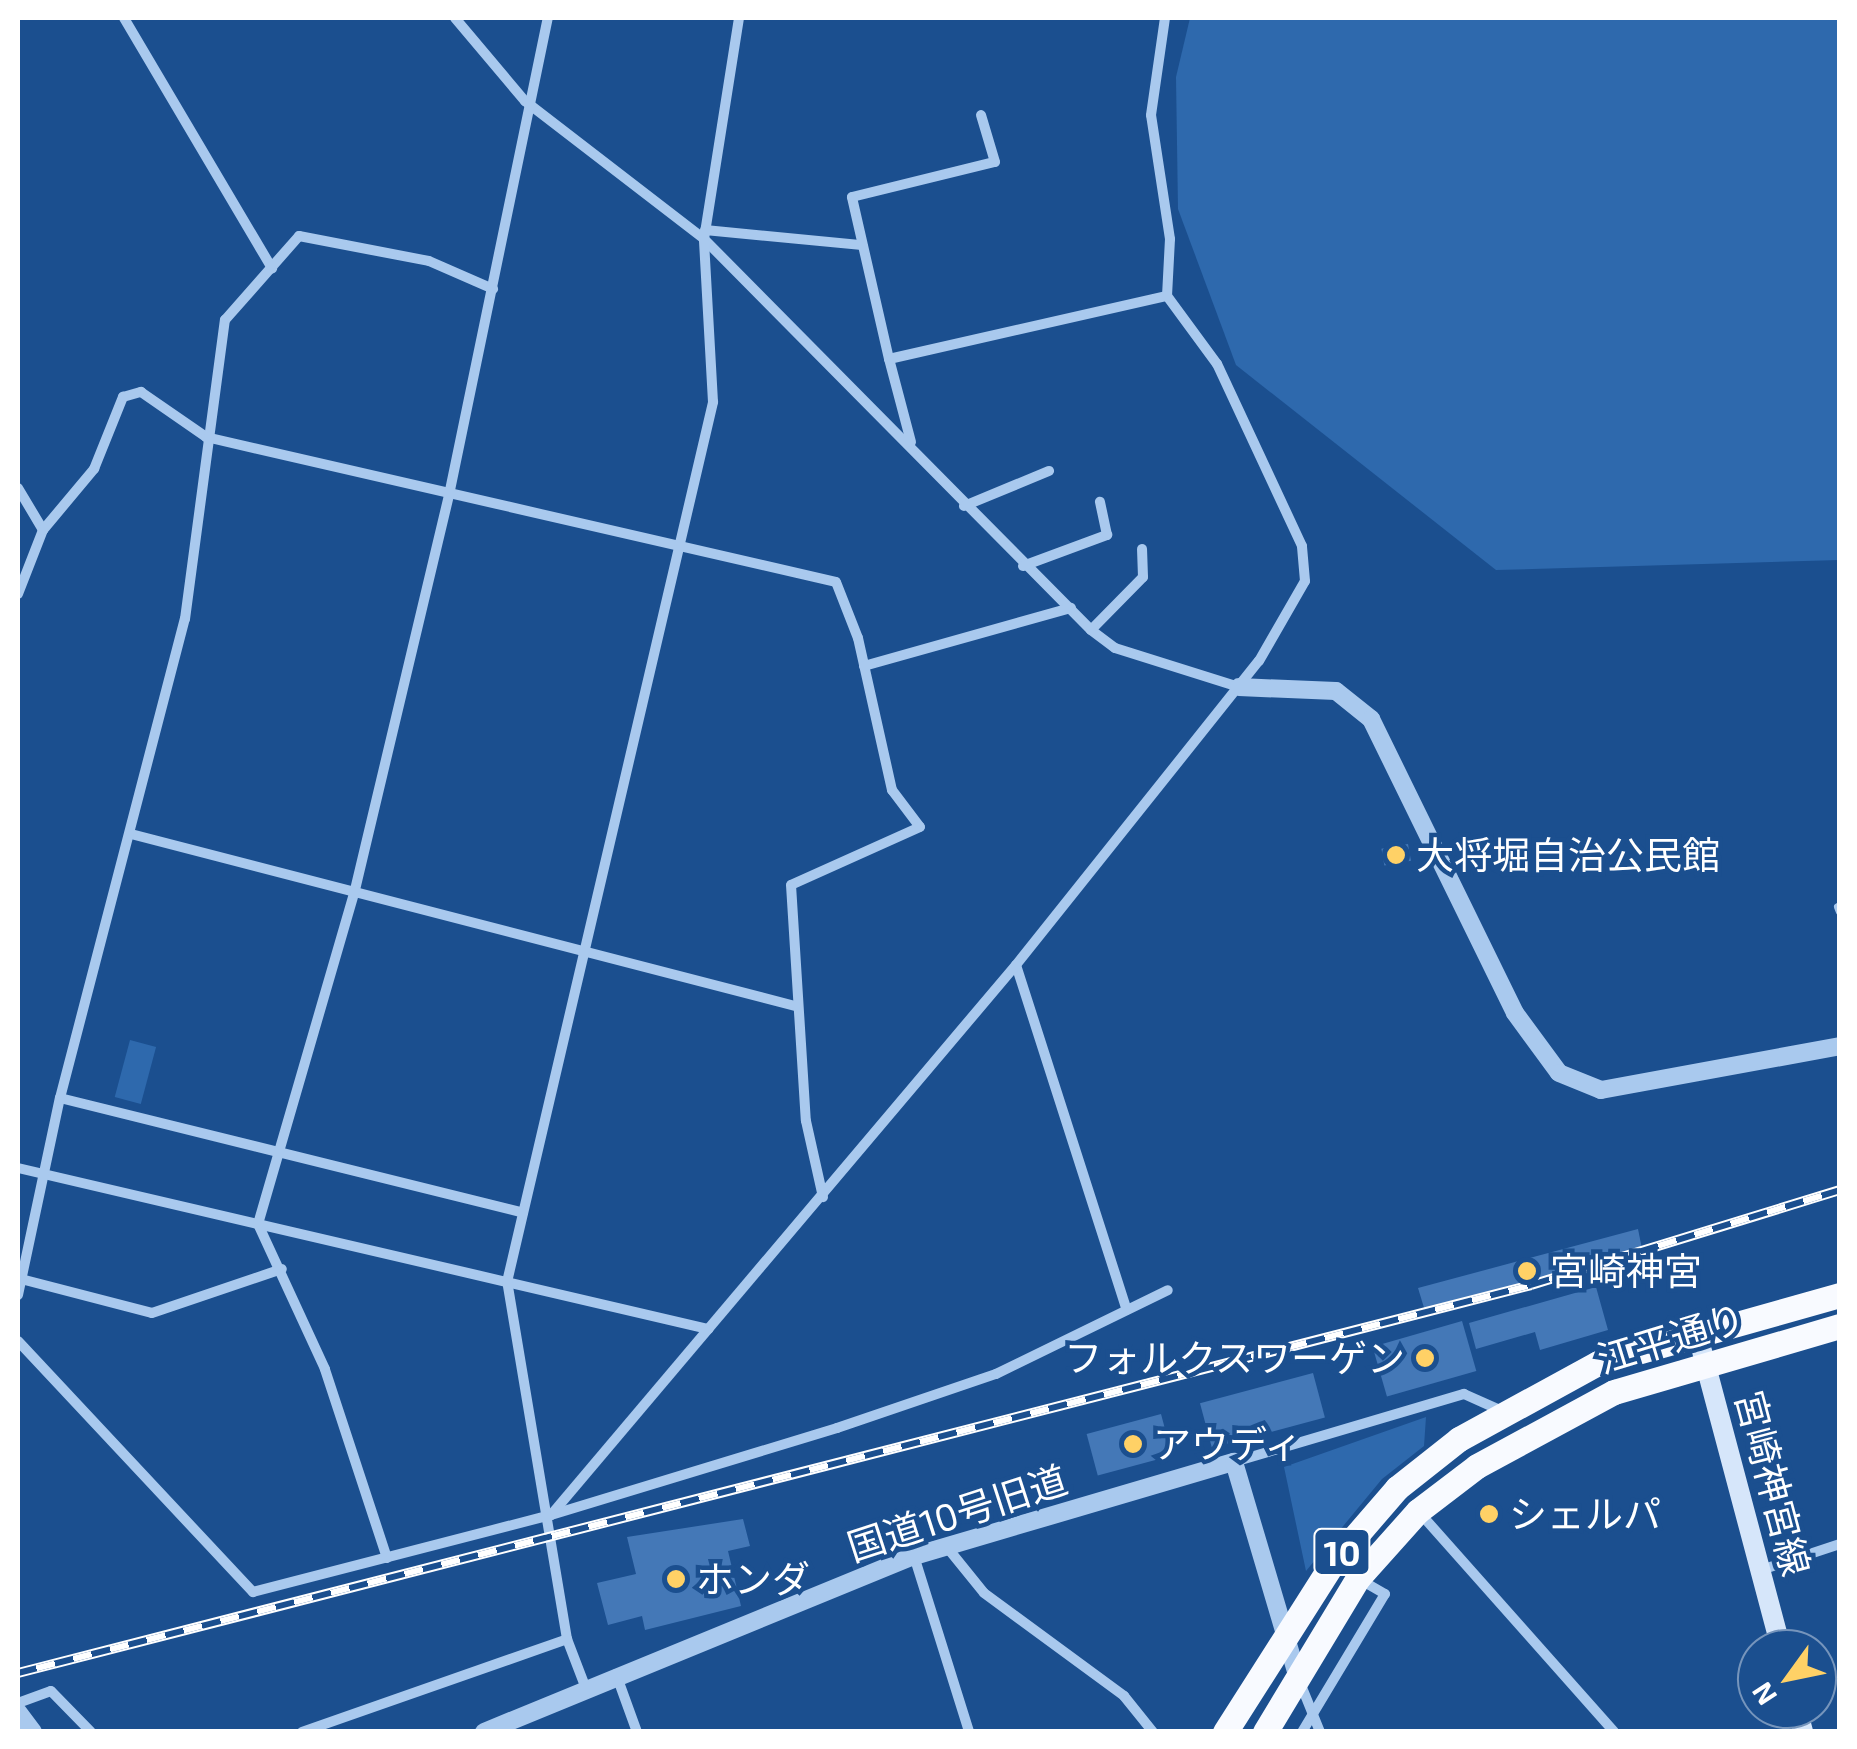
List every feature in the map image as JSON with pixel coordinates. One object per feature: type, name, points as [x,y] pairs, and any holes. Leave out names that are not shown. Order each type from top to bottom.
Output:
[{"type":"highway","name":"江平通り","points":[[1502,1411],[1598,1363],[1840,1294]]},
{"type":"highway","name":"江平通り","points":[[1418,1511],[1529,1433],[1614,1392],[1840,1326]]},
{"type":"highway","name":"10","points":[[1225,1732],[1283,1638],[1397,1488],[1502,1411]]},
{"type":"highway","name":"10","points":[[1265,1732],[1358,1578],[1418,1511]]},
{"type":"main road","name":"宮崎神宮線","points":[[1698,1336],[1776,1629]]},
{"type":"street","points":[[124,18],[272,268]]},
{"type":"street","points":[[454,18],[526,101],[704,234],[912,443],[964,506],[1091,630],[1115,648],[1239,687],[1336,691],[1371,719],[1515,1013],[1559,1073],[1601,1090],[1840,1046]]},
{"type":"street","points":[[387,1558],[325,1370],[282,1269],[258,1224],[354,894],[448,495],[493,289],[526,101],[548,18]]},
{"type":"street","points":[[585,1686],[567,1639],[550,1515],[507,1282],[582,949],[714,402],[704,234],[739,18]]},
{"type":"street","points":[[550,1515],[823,1197],[1016,964],[1239,687],[1294,602],[1307,564],[1217,364],[1167,296],[1170,239],[1151,115],[1164,18]]},
{"type":"street","points":[[912,443],[852,198],[995,162],[981,115]]},
{"type":"street","points":[[704,234],[862,245]]},
{"type":"street","points":[[18,1295],[60,1098],[132,834],[185,619],[206,437],[226,320],[299,236],[430,261],[493,289]]},
{"type":"street","points":[[889,359],[1167,296]]},
{"type":"street","points":[[18,594],[43,530],[94,468],[122,397],[141,392],[206,437],[676,550],[836,582],[864,666],[892,790],[920,827],[790,885],[795,1006],[823,1197]]},
{"type":"street","points":[[964,506],[1049,470]]},
{"type":"street","points":[[18,488],[43,530]]},
{"type":"street","points":[[1023,566],[1107,535],[1100,502]]},
{"type":"street","points":[[1091,630],[1143,577],[1142,548]]},
{"type":"street","points":[[864,666],[1071,608]]},
{"type":"street","points":[[132,834],[795,1006]]},
{"type":"street","points":[[1016,964],[1127,1310]]},
{"type":"street","points":[[60,1098],[523,1212]]},
{"type":"street","points":[[18,1168],[708,1328]]},
{"type":"street","points":[[21,1279],[152,1313],[282,1269]]},
{"type":"street","points":[[18,1341],[253,1592],[550,1515],[996,1374],[1168,1290]]},
{"type":"street","points":[[1320,1732],[1283,1638],[1234,1462],[1464,1394],[1502,1411]]},
{"type":"street","name":"国道10号旧道","points":[[484,1732],[585,1686],[914,1556],[1234,1462]]},
{"type":"street","points":[[1418,1511],[1610,1730]]},
{"type":"street","points":[[1760,1570],[1840,1544]]},
{"type":"street","points":[[946,1545],[984,1593],[1124,1696],[1153,1732]]},
{"type":"street","points":[[914,1556],[970,1732]]},
{"type":"street","points":[[1302,1732],[1385,1594],[1358,1578]]},
{"type":"street","points":[[302,1732],[567,1639]]},
{"type":"street","points":[[616,1674],[636,1732]]},
{"type":"street","points":[[18,1703],[51,1690],[91,1732]]},
{"type":"street","points":[[18,1712],[33,1732]]},
{"type":"shaded area","points":[[1190,18],[1839,18],[1839,560],[1496,570],[1236,365],[1178,209],[1176,77]]},
{"type":"shaded area","points":[[130,1040],[156,1047],[141,1104],[115,1097]]},
{"type":"shaded area","points":[[1426,1417],[1424,1446],[1382,1479],[1306,1571],[1284,1467]]},
{"type":"building","name":"大将堀自治公民館","points":[[1408,844],[1411,861],[1384,865],[1381,849]]},
{"type":"building","points":[[1638,1229],[1642,1249],[1425,1311],[1418,1288]]},
{"type":"building","points":[[1596,1287],[1608,1330],[1540,1350],[1535,1332],[1476,1349],[1469,1323]]},
{"type":"building","points":[[1462,1321],[1476,1371],[1387,1397],[1373,1347]]},
{"type":"building","points":[[1313,1373],[1325,1417],[1212,1448],[1200,1403]]},
{"type":"building","points":[[1161,1414],[1172,1456],[1098,1475],[1087,1434]]},
{"type":"building","name":"ホンダ","points":[[743,1519],[750,1546],[728,1551],[741,1606],[645,1630],[642,1616],[608,1625],[597,1583],[636,1574],[627,1537]]},
{"type":"railway","points":[[18,1673],[1531,1285],[1840,1190]]},
{"type":"place","name":"大将堀自治公民館","points":[[1396,855]]},
{"type":"place","name":"宮崎神宮","points":[[1527,1271]]},
{"type":"place","name":"フォルクスワーゲン","points":[[1425,1358]]},
{"type":"place","name":"アウディ","points":[[1133,1444]]},
{"type":"place","name":"シェルパ","points":[[1489,1514]]},
{"type":"place","name":"ホンダ","points":[[676,1579]]}]
